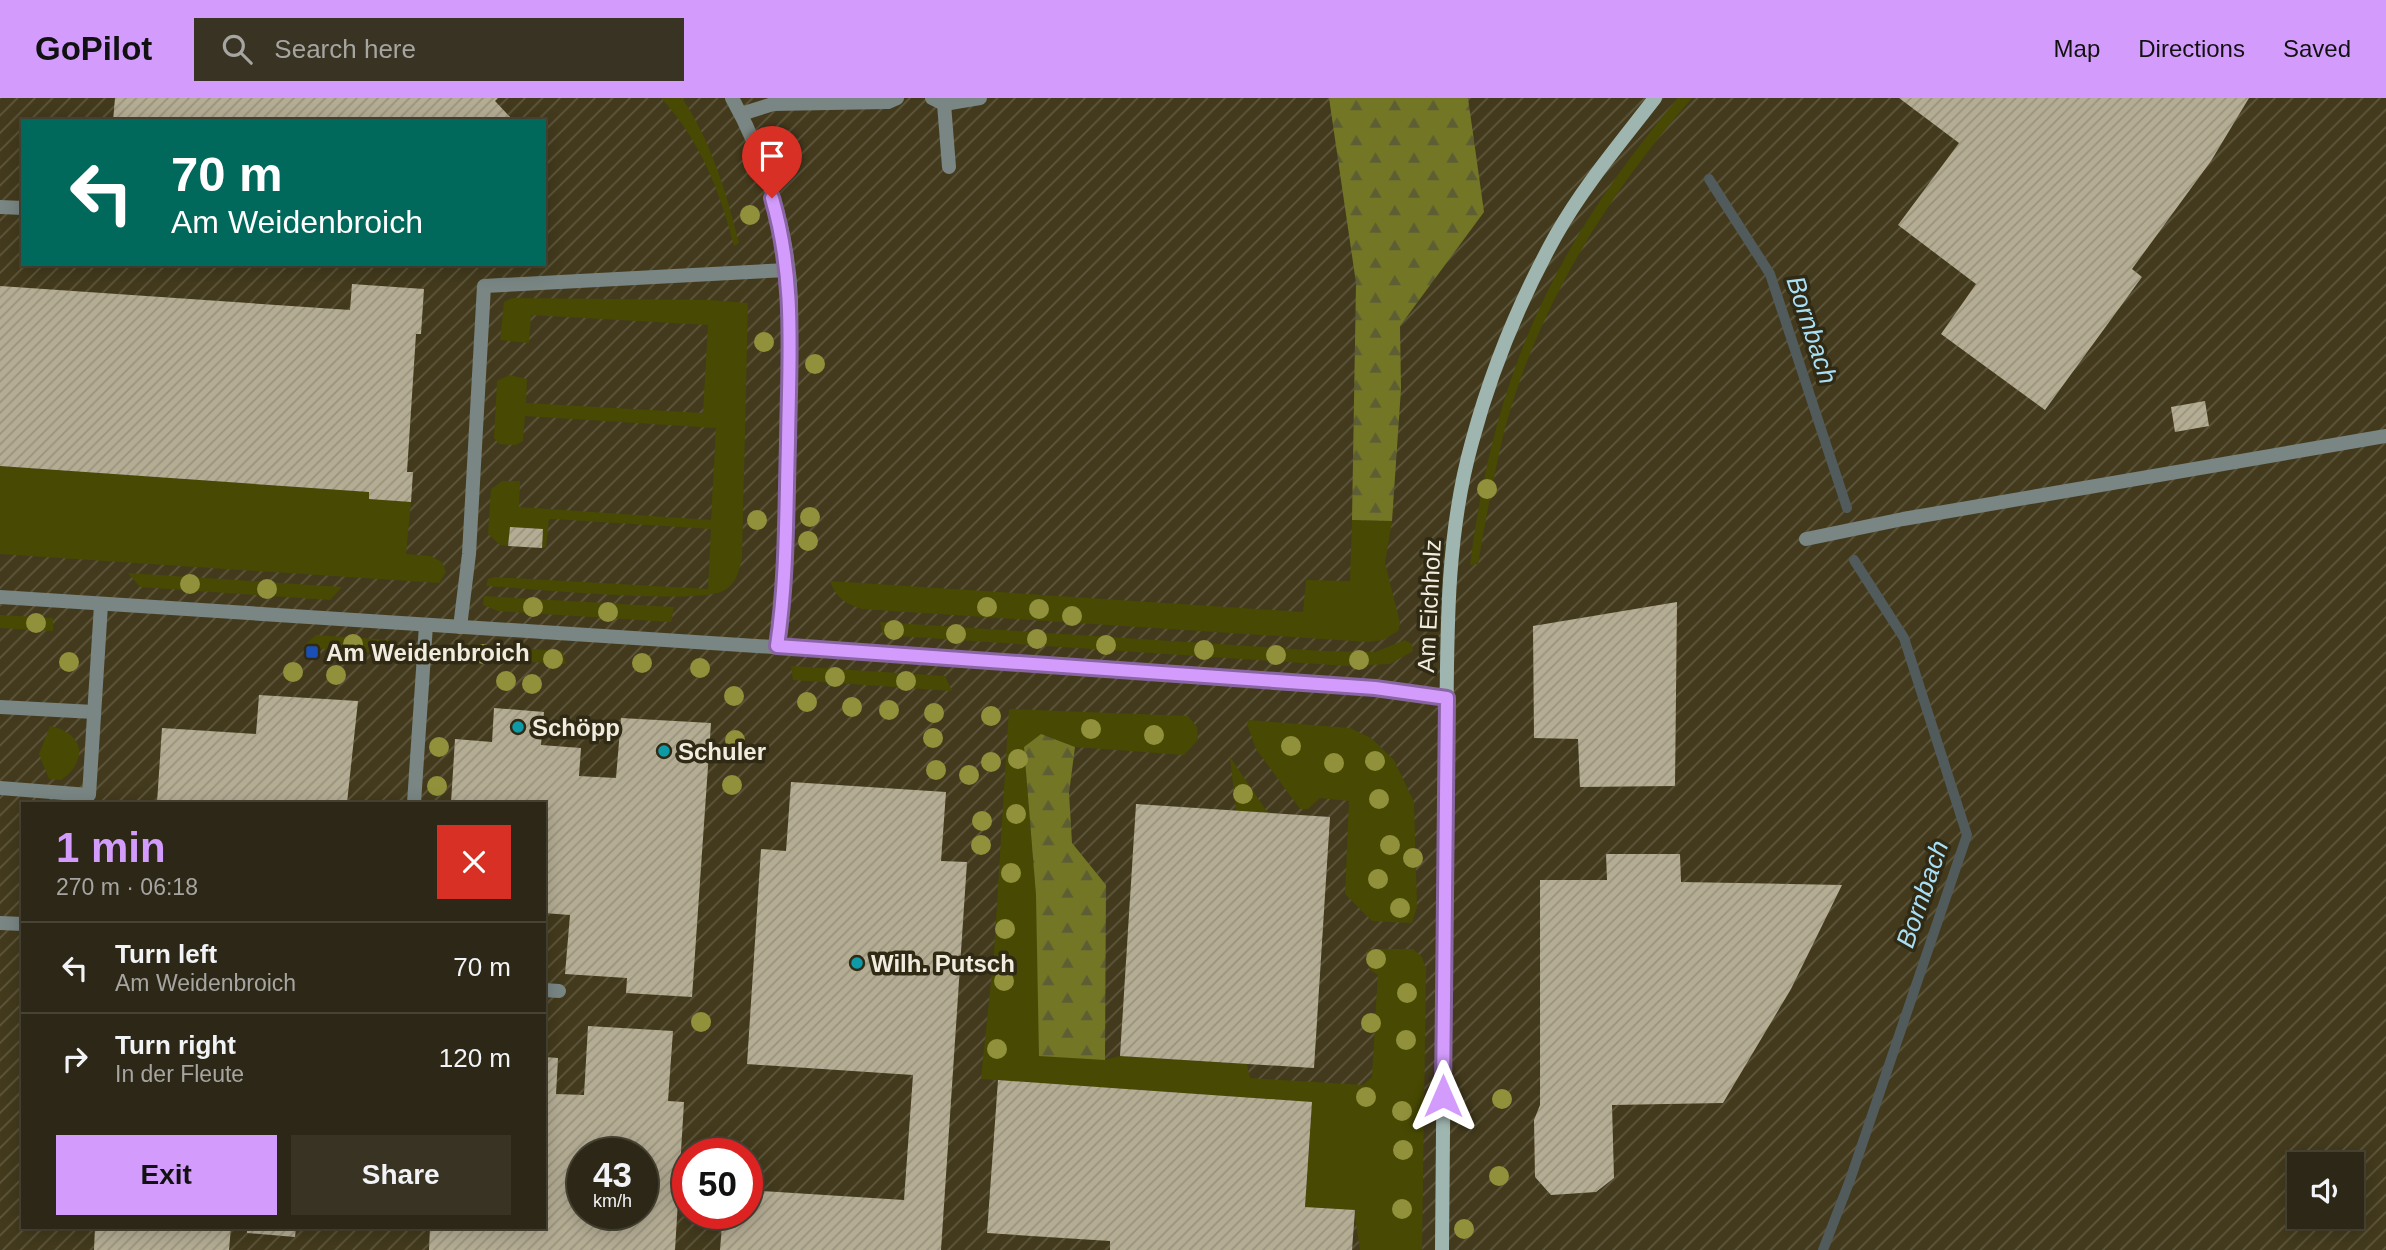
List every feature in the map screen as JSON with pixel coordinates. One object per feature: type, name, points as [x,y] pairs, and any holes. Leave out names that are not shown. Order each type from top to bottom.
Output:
[{"type":"main road","name":"Am Eichholz","points":[[1442,1250],[1448,604],[1457,514],[1471,444],[1493,372],[1557,234],[1610,155],[1655,98]]},
{"type":"street","points":[[732,98],[741,114],[775,208],[784,240],[791,299],[784,597],[777,646]]},
{"type":"street","points":[[741,114],[773,103],[888,102],[897,98]]},
{"type":"street","points":[[949,167],[938,101],[980,98]]},
{"type":"street","points":[[0,207],[21,208]]},
{"type":"street","points":[[460,627],[469,554],[484,286],[787,270]]},
{"type":"street","points":[[1805,539],[1903,519],[2386,436]]},
{"type":"street","points":[[0,597],[777,646],[1375,688],[1447,698]]},
{"type":"street","points":[[0,788],[89,799],[101,604]]},
{"type":"street","points":[[414,802],[426,625]]},
{"type":"street","points":[[0,707],[94,712]]},
{"type":"street","points":[[0,923],[21,924]]},
{"type":"shaded area","points":[[0,98],[2386,98],[2386,1250],[0,1250]]},
{"type":"shaded area","points":[[661,98],[682,98],[702,132],[729,205],[739,243],[734,246],[707,167],[687,131]]},
{"type":"shaded area","points":[[1678,98],[1692,98],[1632,173],[1605,212],[1557,294],[1537,338],[1519,382],[1505,428],[1478,564],[1470,565],[1495,432],[1536,315],[1564,260],[1597,206],[1634,152]]},
{"type":"shaded area","points":[[512,298],[710,300],[748,303],[742,558],[737,576],[725,590],[709,595],[649,596],[486,586],[488,579],[494,577],[708,589],[711,529],[549,519],[546,547],[542,548],[542,529],[510,527],[508,546],[500,545],[488,534],[491,489],[502,481],[520,481],[519,507],[711,520],[716,428],[525,416],[523,441],[516,445],[499,444],[494,438],[497,381],[509,375],[527,379],[526,403],[703,413],[708,325],[531,315],[529,343],[500,340],[504,302]]},
{"type":"shaded area","points":[[0,466],[369,492],[369,499],[411,502],[406,554],[430,556],[442,562],[446,572],[439,583],[0,554]]},
{"type":"shaded area","points":[[1352,520],[1392,521],[1385,563],[1400,623],[1398,631],[1383,640],[1368,642],[862,609],[842,599],[830,581],[1303,612],[1306,580],[1350,581]]},
{"type":"shaded area","points":[[128,573],[342,587],[330,600],[140,587]]},
{"type":"shaded area","points":[[484,596],[674,607],[671,622],[498,611],[483,605]]},
{"type":"shaded area","points":[[0,615],[53,618],[53,631],[0,628]]},
{"type":"shaded area","points":[[880,622],[1324,651],[1375,652],[1405,640],[1412,644],[1413,651],[1390,664],[1347,666],[883,635]]},
{"type":"shaded area","points":[[316,635],[390,640],[401,655],[302,647]]},
{"type":"shaded area","points":[[460,644],[562,651],[566,664],[448,657]]},
{"type":"shaded area","points":[[791,666],[945,676],[952,691],[793,680]]},
{"type":"shaded area","points":[[1009,709],[1188,716],[1197,727],[1198,740],[1184,755],[1075,747],[1041,734],[1024,747],[1036,895],[1104,1060],[1120,1056],[1247,1064],[1250,1078],[1363,1085],[1372,1077],[1375,1025],[1366,1024],[1366,1019],[1375,1019],[1378,975],[1369,969],[1368,949],[1413,949],[1422,957],[1426,969],[1422,1250],[1360,1250],[1354,1210],[1305,1207],[1312,1102],[981,1079],[994,952]]},
{"type":"shaded area","points":[[1249,720],[1350,728],[1371,738],[1394,760],[1414,802],[1417,907],[1412,923],[1372,921],[1345,894],[1349,801],[1320,798],[1308,809],[1300,809],[1256,749],[1247,724]]},
{"type":"shaded area","points":[[50,726],[70,735],[79,748],[76,764],[61,780],[49,779],[39,754]]},
{"type":"shaded area","points":[[1230,757],[1268,813],[1236,811]]},
{"type":"green space","points":[[1329,98],[1468,98],[1484,212],[1400,326],[1401,389],[1392,521],[1352,520],[1356,283]]},
{"type":"green space","points":[[1041,734],[1075,747],[1069,793],[1072,843],[1106,885],[1105,1060],[1039,1056],[1036,895],[1024,747]]},
{"type":"building","points":[[115,98],[498,98],[495,101],[511,118],[378,119],[113,119]]},
{"type":"building","points":[[1899,98],[2249,98],[2211,161],[2132,269],[2142,277],[2045,410],[1941,334],[1976,284],[1898,225],[1959,143]]},
{"type":"building","points":[[352,284],[424,289],[421,334],[416,334],[407,472],[413,472],[411,502],[369,499],[369,492],[0,466],[0,286],[350,310]]},
{"type":"building","points":[[2205,401],[2209,426],[2175,432],[2171,407]]},
{"type":"building","points":[[510,527],[543,529],[542,548],[508,546]]},
{"type":"building","points":[[1677,602],[1675,786],[1580,787],[1578,739],[1534,738],[1533,626]]},
{"type":"building","points":[[259,695],[358,701],[347,802],[157,802],[162,728],[256,734]]},
{"type":"building","points":[[494,708],[544,712],[541,745],[581,748],[579,776],[616,778],[621,718],[711,723],[692,997],[626,993],[627,978],[565,974],[570,915],[546,913],[546,802],[451,802],[455,739],[492,742]]},
{"type":"building","name":"Wilh. Putsch","points":[[791,782],[946,792],[941,861],[967,862],[941,1250],[720,1250],[722,1229],[763,1229],[763,1191],[904,1200],[913,1075],[747,1064],[761,849],[786,851]]},
{"type":"building","points":[[1136,804],[1330,817],[1314,1068],[1120,1056]]},
{"type":"building","points":[[1606,854],[1680,854],[1681,882],[1842,885],[1791,989],[1723,1103],[1612,1105],[1614,1178],[1596,1192],[1551,1195],[1535,1177],[1534,1120],[1540,1105],[1540,880],[1607,880]]},
{"type":"building","points":[[588,1026],[673,1031],[668,1101],[684,1102],[682,1138],[672,1138],[672,1229],[676,1229],[675,1250],[429,1250],[430,1229],[546,1229],[546,1057],[558,1058],[556,1094],[584,1095]]},
{"type":"building","points":[[998,1080],[1312,1102],[1305,1207],[1355,1210],[1352,1250],[1110,1250],[1110,1241],[987,1233]]},
{"type":"building","points":[[95,1229],[231,1229],[229,1250],[94,1250]]},
{"type":"building","points":[[247,1229],[296,1229],[295,1237],[247,1233]]},
{"type":"waterway","name":"Bornbach","points":[[1709,179],[1770,274],[1847,508]]},
{"type":"waterway","name":"Bornbach","points":[[1823,1250],[1850,1180],[1967,835],[1904,638],[1854,560]]},
{"type":"place","name":"Am Weidenbroich","points":[[312,652]]},
{"type":"place","name":"Schöpp","points":[[518,727]]},
{"type":"place","name":"Schuler","points":[[664,751]]},
{"type":"place","name":"Wilh. Putsch","points":[[857,963]]},
{"type":"route","points":[[772,198],[784,240],[791,299],[784,597],[777,646],[1222,676],[1375,688],[1447,698],[1443,1096]]}]
